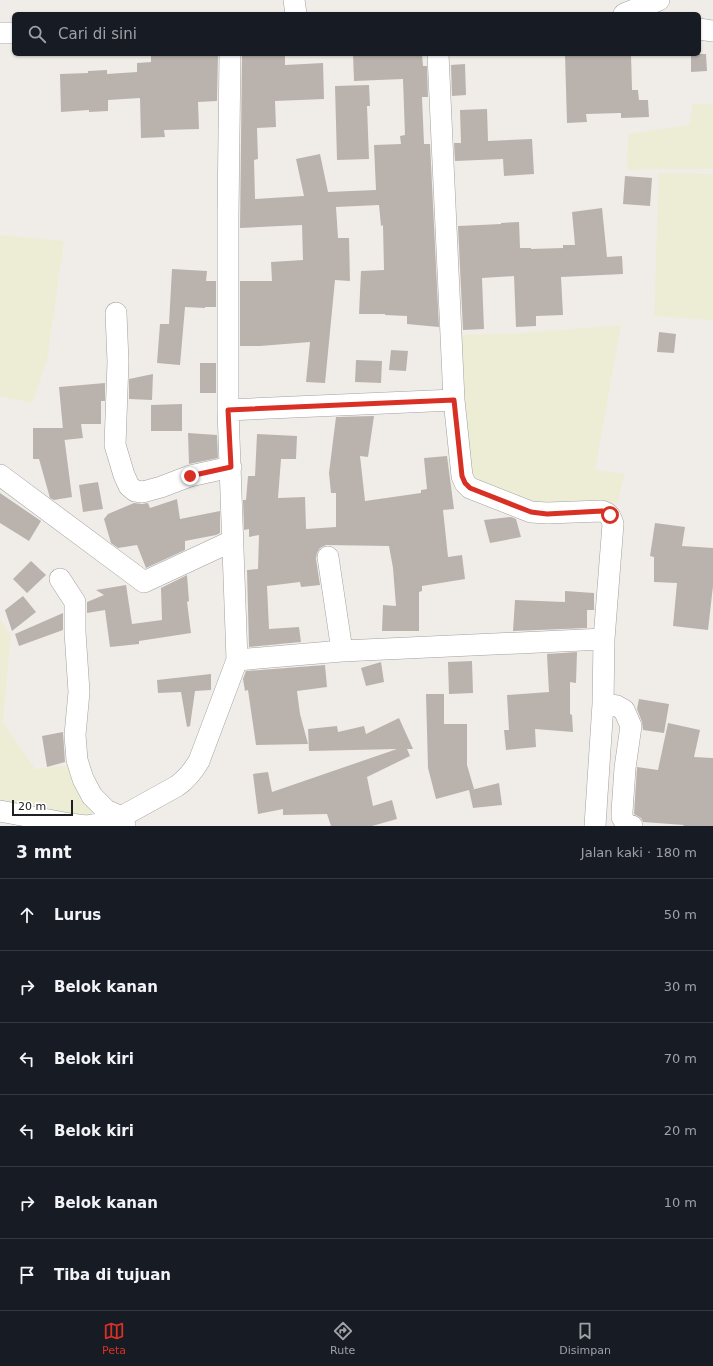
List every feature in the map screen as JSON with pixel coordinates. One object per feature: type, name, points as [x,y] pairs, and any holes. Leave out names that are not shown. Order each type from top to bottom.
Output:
[{"type":"street","points":[[294,0],[296,12]]},
{"type":"street","points":[[629,12],[659,0]]},
{"type":"street","points":[[701,29],[713,31]]},
{"type":"street","points":[[0,33],[12,33]]},
{"type":"street","points":[[0,811],[86,826],[123,821],[177,786],[192,772],[199,761],[237,660],[228,410],[230,56]]},
{"type":"street","points":[[438,56],[454,400],[462,476],[466,485],[470,488],[531,512],[547,514],[602,511],[610,515],[613,524],[604,639],[603,704],[595,826]]},
{"type":"street","points":[[116,313],[118,362],[115,445],[129,486],[135,491],[143,492],[190,476],[231,467]]},
{"type":"street","points":[[228,410],[454,400]]},
{"type":"street","points":[[0,475],[144,582],[232,541]]},
{"type":"street","points":[[328,557],[342,651]]},
{"type":"street","points":[[60,579],[75,602],[75,632],[79,692],[75,735],[77,760],[83,779],[92,796],[106,810],[123,821]]},
{"type":"street","points":[[237,660],[342,651],[604,639]]},
{"type":"street","points":[[603,704],[617,706],[624,710],[631,726],[625,768],[622,818],[626,824],[632,826]]},
{"type":"green space","points":[[692,104],[713,104],[713,169],[627,170],[628,134],[690,125]]},
{"type":"green space","points":[[659,173],[713,174],[713,320],[654,316]]},
{"type":"green space","points":[[0,235],[64,241],[47,361],[32,403],[0,396]]},
{"type":"green space","points":[[621,325],[595,470],[625,474],[617,503],[530,504],[472,482],[459,335],[523,333]]},
{"type":"green space","points":[[0,619],[11,635],[3,722],[35,769],[64,766],[76,768],[103,814],[97,819],[0,806]]},
{"type":"building","points":[[701,54],[706,54],[707,71],[691,72],[691,56],[701,56]]},
{"type":"building","points":[[151,56],[218,56],[217,101],[198,102],[199,129],[164,130],[165,137],[141,138],[140,98],[108,100],[108,111],[89,112],[89,110],[61,112],[60,74],[88,73],[88,71],[107,70],[107,74],[137,72],[137,63],[151,62]]},
{"type":"building","points":[[242,56],[285,56],[285,65],[323,63],[324,99],[275,101],[276,127],[257,128],[258,159],[254,160],[255,199],[304,196],[296,159],[320,154],[328,192],[376,190],[374,145],[401,144],[400,136],[405,135],[403,79],[354,81],[353,56],[422,56],[423,66],[427,66],[428,97],[422,97],[424,144],[430,144],[439,327],[407,324],[407,316],[359,314],[361,271],[384,270],[383,225],[381,226],[379,205],[336,207],[338,238],[349,238],[350,281],[335,280],[325,383],[306,382],[310,342],[240,346],[240,281],[272,281],[271,262],[303,260],[302,225],[240,228]]},
{"type":"building","points":[[565,56],[631,56],[632,90],[638,90],[639,100],[648,100],[649,117],[621,118],[621,113],[586,114],[587,122],[567,123]]},
{"type":"building","points":[[465,64],[466,95],[452,96],[451,65]]},
{"type":"building","points":[[369,85],[370,106],[367,106],[369,159],[337,160],[335,86]]},
{"type":"building","points":[[487,109],[488,141],[532,139],[534,174],[504,176],[503,159],[455,161],[454,143],[461,143],[460,110]]},
{"type":"building","points":[[625,176],[652,178],[650,206],[623,204]]},
{"type":"building","points":[[602,208],[607,257],[622,256],[623,274],[561,277],[563,315],[536,316],[536,326],[516,327],[514,276],[482,278],[484,329],[463,330],[458,226],[519,222],[520,248],[563,248],[563,245],[575,245],[572,212]]},
{"type":"building","points":[[172,269],[207,271],[206,281],[216,281],[216,307],[185,307],[180,365],[157,363],[160,324],[169,324]]},
{"type":"building","points":[[659,332],[676,334],[674,353],[657,352]]},
{"type":"building","points":[[391,350],[408,351],[406,371],[389,370]]},
{"type":"building","points":[[356,360],[382,361],[381,383],[355,382]]},
{"type":"building","points":[[200,363],[216,363],[216,393],[200,393]]},
{"type":"building","points":[[153,374],[152,400],[129,399],[129,379]]},
{"type":"building","points":[[105,383],[105,401],[101,401],[101,424],[81,424],[83,438],[64,440],[59,387]]},
{"type":"building","points":[[182,404],[182,431],[151,431],[151,405]]},
{"type":"building","points":[[374,416],[368,457],[360,456],[365,501],[421,493],[421,490],[427,489],[424,458],[447,456],[454,509],[443,510],[448,557],[462,555],[465,579],[422,586],[422,591],[419,592],[419,631],[382,631],[383,605],[396,606],[393,568],[389,546],[326,545],[320,548],[316,559],[320,585],[301,587],[300,582],[267,586],[269,629],[299,627],[301,642],[249,647],[247,570],[258,569],[259,535],[249,537],[249,529],[244,530],[243,500],[246,500],[248,476],[255,476],[257,434],[297,436],[296,459],[281,459],[278,498],[305,497],[306,529],[336,527],[336,493],[331,493],[329,473],[336,417]]},
{"type":"building","points":[[33,428],[63,428],[72,497],[54,500],[50,498],[39,459],[33,459]]},
{"type":"building","points":[[188,433],[217,435],[218,458],[189,464]]},
{"type":"building","points":[[98,482],[103,509],[83,512],[79,485]]},
{"type":"building","points":[[0,493],[41,521],[29,541],[0,523]]},
{"type":"building","points":[[177,499],[180,519],[220,511],[220,533],[185,541],[185,550],[146,568],[137,545],[118,548],[111,543],[104,519],[108,514],[134,503],[148,503],[150,508]]},
{"type":"building","points":[[511,517],[516,519],[521,537],[490,543],[484,520]]},
{"type":"building","points":[[655,523],[685,527],[682,546],[713,548],[713,586],[708,630],[673,626],[677,583],[654,582],[654,557],[650,556]]},
{"type":"building","points":[[31,561],[46,575],[27,593],[13,579]]},
{"type":"building","points":[[187,575],[189,601],[187,602],[191,633],[139,641],[139,644],[110,647],[105,610],[87,613],[87,602],[104,595],[96,590],[126,585],[132,624],[162,620],[161,588]]},
{"type":"building","points":[[565,591],[594,593],[594,610],[587,610],[587,628],[513,631],[515,600],[565,602]]},
{"type":"building","points":[[23,596],[36,612],[12,631],[5,610]]},
{"type":"building","points":[[63,613],[63,630],[19,646],[15,634]]},
{"type":"building","points":[[577,652],[576,683],[570,682],[570,714],[572,715],[573,732],[535,729],[536,747],[506,750],[504,730],[509,730],[507,695],[549,692],[547,654]]},
{"type":"building","points":[[472,661],[473,693],[449,694],[448,662]]},
{"type":"building","points":[[381,662],[384,682],[366,686],[361,668]]},
{"type":"building","points":[[325,665],[327,687],[297,691],[300,714],[308,744],[256,745],[248,690],[245,691],[243,679],[246,671]]},
{"type":"building","points":[[211,674],[211,690],[195,691],[190,726],[187,727],[181,692],[158,693],[157,680]]},
{"type":"building","points":[[426,694],[444,694],[444,724],[467,724],[467,765],[474,789],[471,790],[499,783],[502,805],[473,808],[469,790],[436,799],[428,768]]},
{"type":"building","points":[[639,699],[669,704],[664,733],[643,730],[642,722],[637,709]]},
{"type":"building","points":[[399,718],[413,749],[407,749],[410,756],[367,777],[373,806],[392,800],[397,819],[372,826],[331,826],[327,814],[283,815],[283,809],[258,814],[253,774],[268,772],[272,792],[397,749],[309,751],[308,729],[337,726],[338,732],[364,726],[366,734]]},
{"type":"building","points":[[668,723],[700,730],[694,757],[713,758],[713,826],[683,826],[684,825],[643,822],[641,818],[634,814],[637,767],[658,770]]},
{"type":"building","points":[[63,732],[65,762],[47,767],[42,736]]},
{"type":"route","points":[[190,476],[231,467],[228,410],[454,400],[462,476],[466,485],[470,488],[539,514],[602,511],[610,515]]}]
